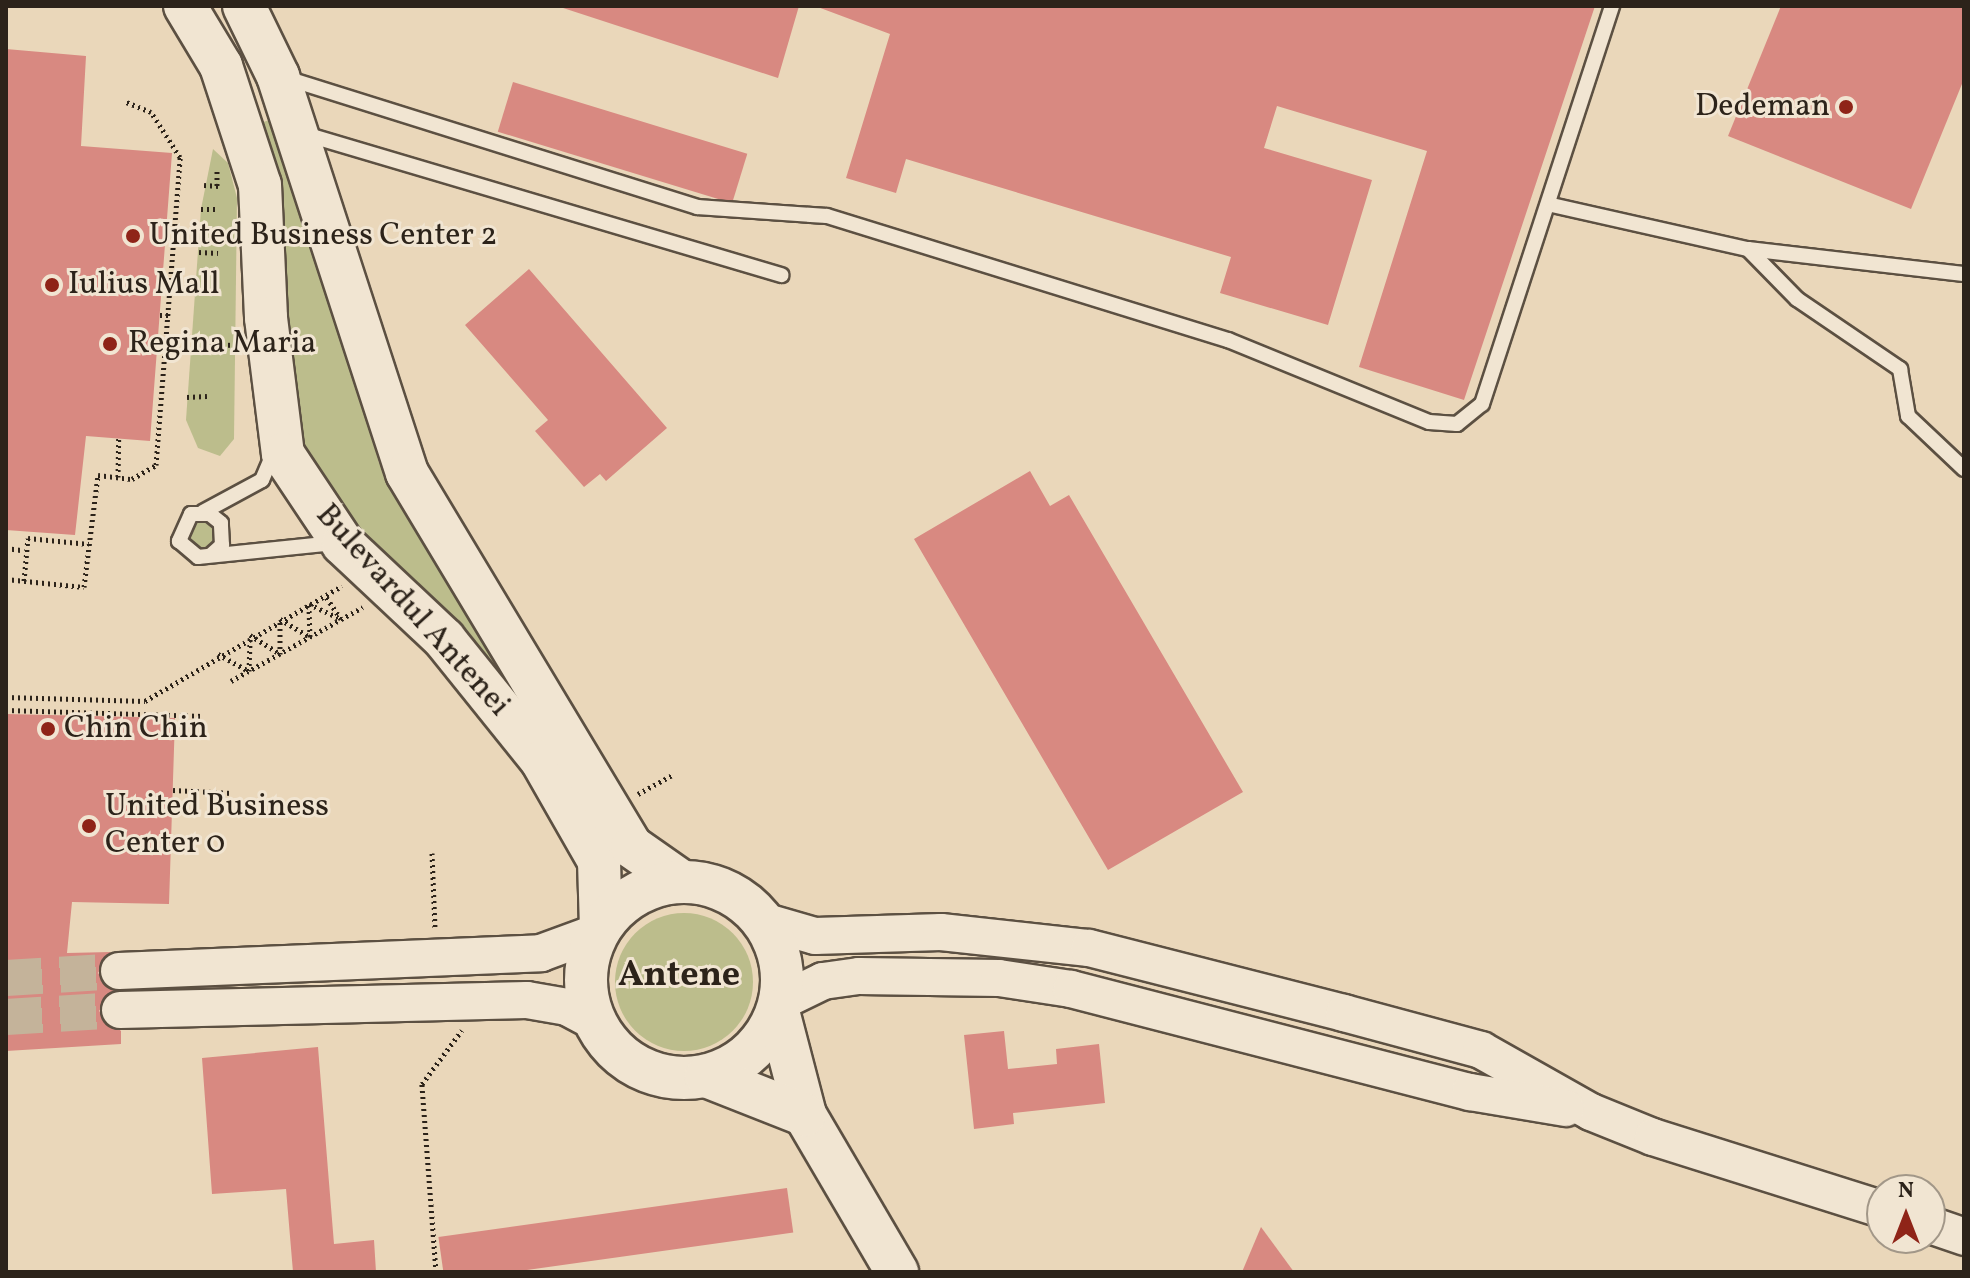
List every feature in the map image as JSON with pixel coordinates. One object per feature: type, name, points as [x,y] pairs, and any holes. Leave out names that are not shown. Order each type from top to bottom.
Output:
[{"type":"main road","name":"Bulevardul Antenei","points":[[185,6],[221,66],[260,185],[277,434],[294,475],[344,564],[444,639],[542,761],[599,861],[599,930]]},
{"type":"main road","name":"Bulevardul Antenei","points":[[244,6],[278,76],[407,473],[632,847],[682,882]]},
{"type":"main road","points":[[805,1115],[706,1076],[641,1069],[595,1022],[585,976],[599,930],[636,894],[682,882],[727,892],[763,921],[779,951],[779,1007],[805,1115],[897,1272]]},
{"type":"main road","points":[[706,1076],[750,1053],[779,1007]]},
{"type":"street","points":[[763,921],[815,936],[941,932],[1089,948],[1481,1050],[1591,1112]]},
{"type":"street","points":[[119,971],[541,953],[599,930]]},
{"type":"street","points":[[779,1007],[823,981],[859,976],[999,978],[1071,989],[1470,1092],[1591,1112],[1866,1204]]},
{"type":"street","points":[[120,1010],[527,1000],[567,1007],[595,1022]]},
{"type":"lane","points":[[278,76],[697,207],[827,216],[1228,340],[1443,425],[1469,420],[1482,404],[1552,205],[1612,6]]},
{"type":"lane","points":[[297,132],[782,275]]},
{"type":"lane","points":[[1552,205],[1748,249],[1964,274]]},
{"type":"lane","points":[[1748,249],[1797,299],[1900,369],[1908,416],[1964,469]]},
{"type":"lane","points":[[277,434],[262,480],[182,522],[179,541],[192,555],[211,555],[315,540],[344,564]]},
{"type":"lane","points":[[203,512],[224,530],[211,555]]},
{"type":"path","points":[[6,579],[84,587],[98,475],[118,477],[156,465],[180,157],[151,112],[124,101]]},
{"type":"path","points":[[204,185],[223,186]]},
{"type":"path","points":[[201,209],[218,209]]},
{"type":"path","points":[[199,252],[218,253]]},
{"type":"path","points":[[160,315],[170,315]]},
{"type":"path","points":[[192,344],[243,345]]},
{"type":"path","points":[[187,397],[207,396]]},
{"type":"path","points":[[118,477],[119,438]]},
{"type":"path","points":[[24,581],[28,538],[89,544]]},
{"type":"path","points":[[6,548],[21,550]]},
{"type":"path","points":[[6,697],[145,701],[217,653],[325,595],[344,564]]},
{"type":"path","points":[[325,595],[341,619]]},
{"type":"path","points":[[309,604],[341,619]]},
{"type":"path","points":[[309,604],[310,637]]},
{"type":"path","points":[[231,681],[369,604]]},
{"type":"path","points":[[280,619],[310,637]]},
{"type":"path","points":[[280,619],[280,654]]},
{"type":"path","points":[[250,635],[280,654]]},
{"type":"path","points":[[249,671],[250,635]]},
{"type":"path","points":[[217,653],[249,671]]},
{"type":"path","points":[[6,710],[204,716]]},
{"type":"path","points":[[636,795],[672,775]]},
{"type":"path","points":[[173,790],[232,793]]},
{"type":"path","points":[[432,853],[434,920]]},
{"type":"path","points":[[436,1272],[422,1084],[462,1029]]},
{"type":"green space","points":[[279,117],[379,463],[510,674],[490,667],[304,474],[251,126]]},
{"type":"green space","points":[[213,149],[228,163],[237,198],[234,439],[220,456],[198,448],[186,420],[201,209]]},
{"type":"green space","points":[[200,515],[220,531],[212,551],[191,552],[183,527]]},
{"type":"green space","points":[[684,913],[710,918],[733,933],[748,956],[753,982],[748,1008],[733,1031],[710,1046],[684,1051],[658,1046],[635,1031],[620,1008],[615,982],[620,956],[635,933],[658,918]]},
{"type":"building","points":[[557,6],[799,6],[778,78]]},
{"type":"building","points":[[815,6],[1595,6],[1464,400],[1359,367],[1427,151],[1277,106],[1264,148],[1372,180],[1328,325],[1220,293],[1231,257],[906,159],[896,193],[846,178],[890,34]]},
{"type":"building","name":"Dedeman","points":[[1781,6],[1964,6],[1964,79],[1911,209],[1728,136]]},
{"type":"building","name":"Iulius Mall","points":[[6,49],[86,56],[81,146],[172,153],[150,441],[86,436],[75,535],[6,530]]},
{"type":"building","points":[[513,82],[747,154],[732,203],[498,132]]},
{"type":"building","points":[[529,269],[667,428],[606,481],[600,474],[584,487],[535,431],[548,420],[465,325]]},
{"type":"building","points":[[1030,471],[1050,506],[1069,495],[1243,792],[1108,870],[914,539]]},
{"type":"building","name":"United Business Center 0","points":[[6,714],[175,718],[169,904],[72,902],[67,953],[111,952],[98,973],[114,991],[99,1011],[121,1031],[121,1044],[6,1051]]},
{"type":"building","points":[[1004,1031],[1008,1069],[1057,1064],[1056,1049],[1099,1044],[1105,1103],[1013,1113],[1014,1124],[974,1129],[964,1035]]},
{"type":"building","points":[[318,1047],[334,1244],[374,1240],[376,1272],[293,1272],[286,1189],[212,1194],[202,1058]]},
{"type":"building","points":[[787,1188],[793,1233],[513,1272],[443,1272],[438,1237]]},
{"type":"building","points":[[1261,1227],[1294,1272],[1242,1272]]},
{"type":"tunnel","points":[[6,978],[119,971]]},
{"type":"tunnel","points":[[6,1017],[120,1010]]},
{"type":"place","name":"Dedeman","points":[[1846,107]]},
{"type":"place","name":"United Business Center 2","points":[[133,236]]},
{"type":"place","name":"Iulius Mall","points":[[52,285]]},
{"type":"place","name":"Regina Maria","points":[[110,344]]},
{"type":"place","name":"Chin Chin","points":[[48,729]]},
{"type":"place","name":"United Business Center 0","points":[[89,826]]},
{"type":"district","name":"Antene","points":[[679,977]]}]
